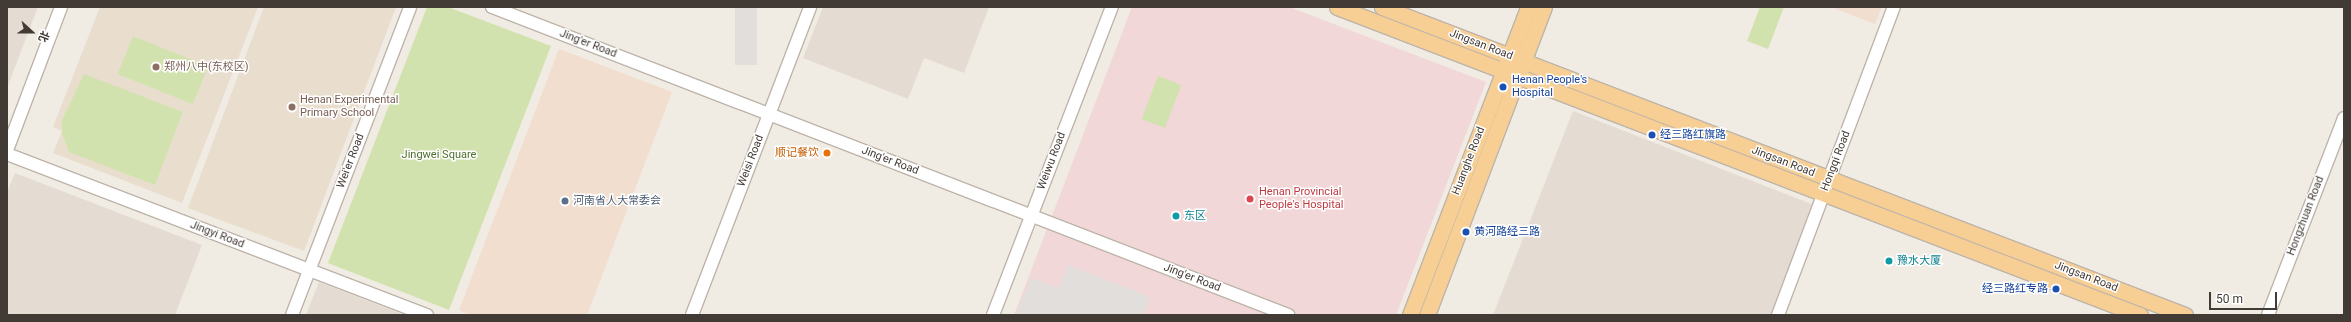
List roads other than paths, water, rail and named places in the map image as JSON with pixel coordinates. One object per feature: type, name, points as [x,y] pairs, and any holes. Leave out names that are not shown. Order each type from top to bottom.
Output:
[{"type":"main road","name":"Jingsan Road","points":[[1337,7],[2140,315]]},
{"type":"main road","name":"Jingsan Road","points":[[1382,7],[2185,315]]},
{"type":"main road","name":"Huanghe Road","points":[[1410,315],[1528,7]]},
{"type":"main road","name":"Huanghe Road","points":[[1427,315],[1544,7]]},
{"type":"street","points":[[7,150],[61,7]]},
{"type":"street","name":"Wei'er Road","points":[[292,315],[410,7]]},
{"type":"street","name":"Jing'er Road","points":[[492,7],[1288,315]]},
{"type":"street","name":"Weisi Road","points":[[692,315],[810,7]]},
{"type":"street","name":"Weiwu Road","points":[[993,315],[1112,7]]},
{"type":"street","name":"Hongqi Road","points":[[1778,315],[1894,7]]},
{"type":"street","name":"Hongzhuan Road","points":[[2268,315],[2344,118]]},
{"type":"street","name":"Jingyi Road","points":[[7,154],[427,315]]},
{"type":"place","name":"郑州八中(东校区)","points":[[156,67]]},
{"type":"place","name":"Henan People's Hospital","points":[[1503,87]]},
{"type":"place","name":"Henan Experimental Primary School","points":[[292,107]]},
{"type":"place","name":"经三路红旗路","points":[[1652,135]]},
{"type":"place","name":"顺记餐饮","points":[[827,153]]},
{"type":"place","name":"Henan Provincial People's Hospital","points":[[1250,199]]},
{"type":"place","name":"河南省人大常委会","points":[[565,201]]},
{"type":"place","name":"东区","points":[[1176,216]]},
{"type":"place","name":"黄河路经三路","points":[[1466,232]]},
{"type":"place","name":"豫水大厦","points":[[1889,261]]},
{"type":"place","name":"经三路红专路","points":[[2056,289]]},
{"type":"park label","name":"Jingwei Square","points":[[439,155]]}]
